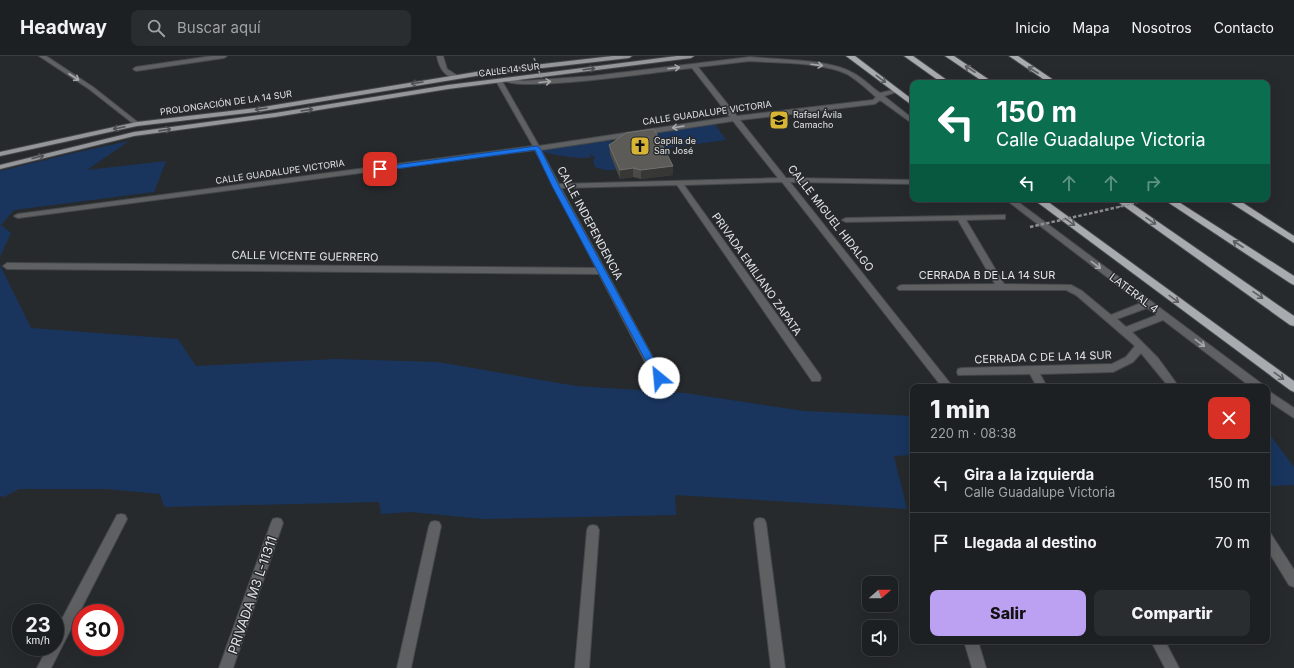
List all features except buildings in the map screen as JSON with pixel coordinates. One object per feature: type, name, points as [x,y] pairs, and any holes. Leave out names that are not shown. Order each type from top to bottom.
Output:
[{"type":"highway","points":[[850,56],[910,102]]},
{"type":"highway","points":[[908,56],[944,80]]},
{"type":"highway","points":[[949,56],[985,80]]},
{"type":"highway","points":[[1013,56],[1049,80]]},
{"type":"highway","points":[[1042,202],[1294,387]]},
{"type":"highway","points":[[1123,202],[1294,322]]},
{"type":"highway","points":[[1173,202],[1294,280]]},
{"type":"highway","points":[[1235,202],[1294,240]]},
{"type":"main road","name":"CALLE 14 SUR","points":[[456,77],[544,65],[629,56]]},
{"type":"main road","name":"CALLE 14 SUR","points":[[448,87],[691,56]]},
{"type":"main road","name":"PROLONGACIÓN DE LA 14 SUR","points":[[0,154],[137,124],[257,110],[456,77]]},
{"type":"main road","name":"PROLONGACIÓN DE LA 14 SUR","points":[[0,167],[134,134],[275,115],[448,87]]},
{"type":"street","points":[[42,56],[91,88],[137,124]]},
{"type":"street","points":[[136,69],[224,56]]},
{"type":"street","points":[[440,56],[442,69],[446,73],[456,77]]},
{"type":"street","points":[[506,80],[524,83],[593,78],[734,60],[763,60],[832,67],[842,70],[861,80],[910,119]]},
{"type":"street","name":"CALLE MIGUEL HIDALGO","points":[[694,65],[946,384]]},
{"type":"street","name":"CALLE INDEPENDENCIA","points":[[499,81],[537,148],[659,378]]},
{"type":"street","name":"CALLE GUADALUPE VICTORIA","points":[[18,216],[537,148],[737,118],[875,102],[881,95],[897,91]]},
{"type":"street","points":[[556,186],[786,180],[910,182]]},
{"type":"street","name":"PRIVADA EMILIANO ZAPATA","points":[[679,183],[816,378]]},
{"type":"street","name":"LATERAL 4","points":[[1013,202],[1254,384]]},
{"type":"street","points":[[846,220],[1002,217]]},
{"type":"street","points":[[961,218],[1000,286]]},
{"type":"street","name":"CALLE VICENTE GUERRERO","points":[[7,266],[602,271]]},
{"type":"street","name":"CERRADA B DE LA 14 SUR","points":[[902,288],[1000,286],[1068,288],[1079,293],[1140,345],[1172,384]]},
{"type":"street","points":[[1109,319],[1148,304]]},
{"type":"street","points":[[1124,332],[1164,316]]},
{"type":"street","name":"CERRADA C DE LA 14 SUR","points":[[962,372],[1113,368],[1127,363],[1134,357],[1140,345]]},
{"type":"street","points":[[1034,370],[1041,384]]},
{"type":"street","points":[[1270,396],[1294,414]]},
{"type":"street","points":[[64,630],[121,519]]},
{"type":"street","name":"PRIVADA M3 L-11311","points":[[226,668],[277,523]]},
{"type":"street","points":[[760,523],[778,668]]},
{"type":"street","points":[[404,668],[435,526]]},
{"type":"street","points":[[582,668],[594,530]]},
{"type":"street","points":[[1270,543],[1294,581]]},
{"type":"street","points":[[971,644],[979,668]]},
{"type":"street","points":[[1160,644],[1172,668]]},
{"type":"street","points":[[44,668],[50,656]]},
{"type":"path","points":[[534,58],[542,79]]},
{"type":"path","points":[[1030,227],[1139,202]]},
{"type":"shaded area","points":[[714,123],[726,140],[660,149],[618,141],[617,139],[607,139]]},
{"type":"shaded area","points":[[607,139],[613,143],[619,168],[613,170],[604,170],[595,167],[593,160],[595,157],[590,154],[591,157],[575,158],[544,152],[543,149],[564,147],[569,144]]},
{"type":"shaded area","points":[[129,141],[87,170],[166,161],[154,192],[14,210],[1,225],[11,233],[0,257],[0,171]]},
{"type":"shaded area","points":[[0,265],[31,328],[178,339],[196,366],[337,359],[438,362],[576,386],[685,393],[804,411],[910,416],[910,455],[894,456],[907,509],[675,495],[676,515],[483,519],[411,512],[381,514],[379,502],[164,507],[160,494],[106,489],[19,489],[4,497],[0,496]]},
{"type":"shaded area","points":[[1270,435],[1294,467],[1294,485],[1270,486]]},
{"type":"place","name":"Rafael Ávila Camacho","points":[[779,120]]},
{"type":"place","name":"Capilla de San José","points":[[640,146]]},
{"type":"route","points":[[380,169],[537,148],[659,378]]}]
